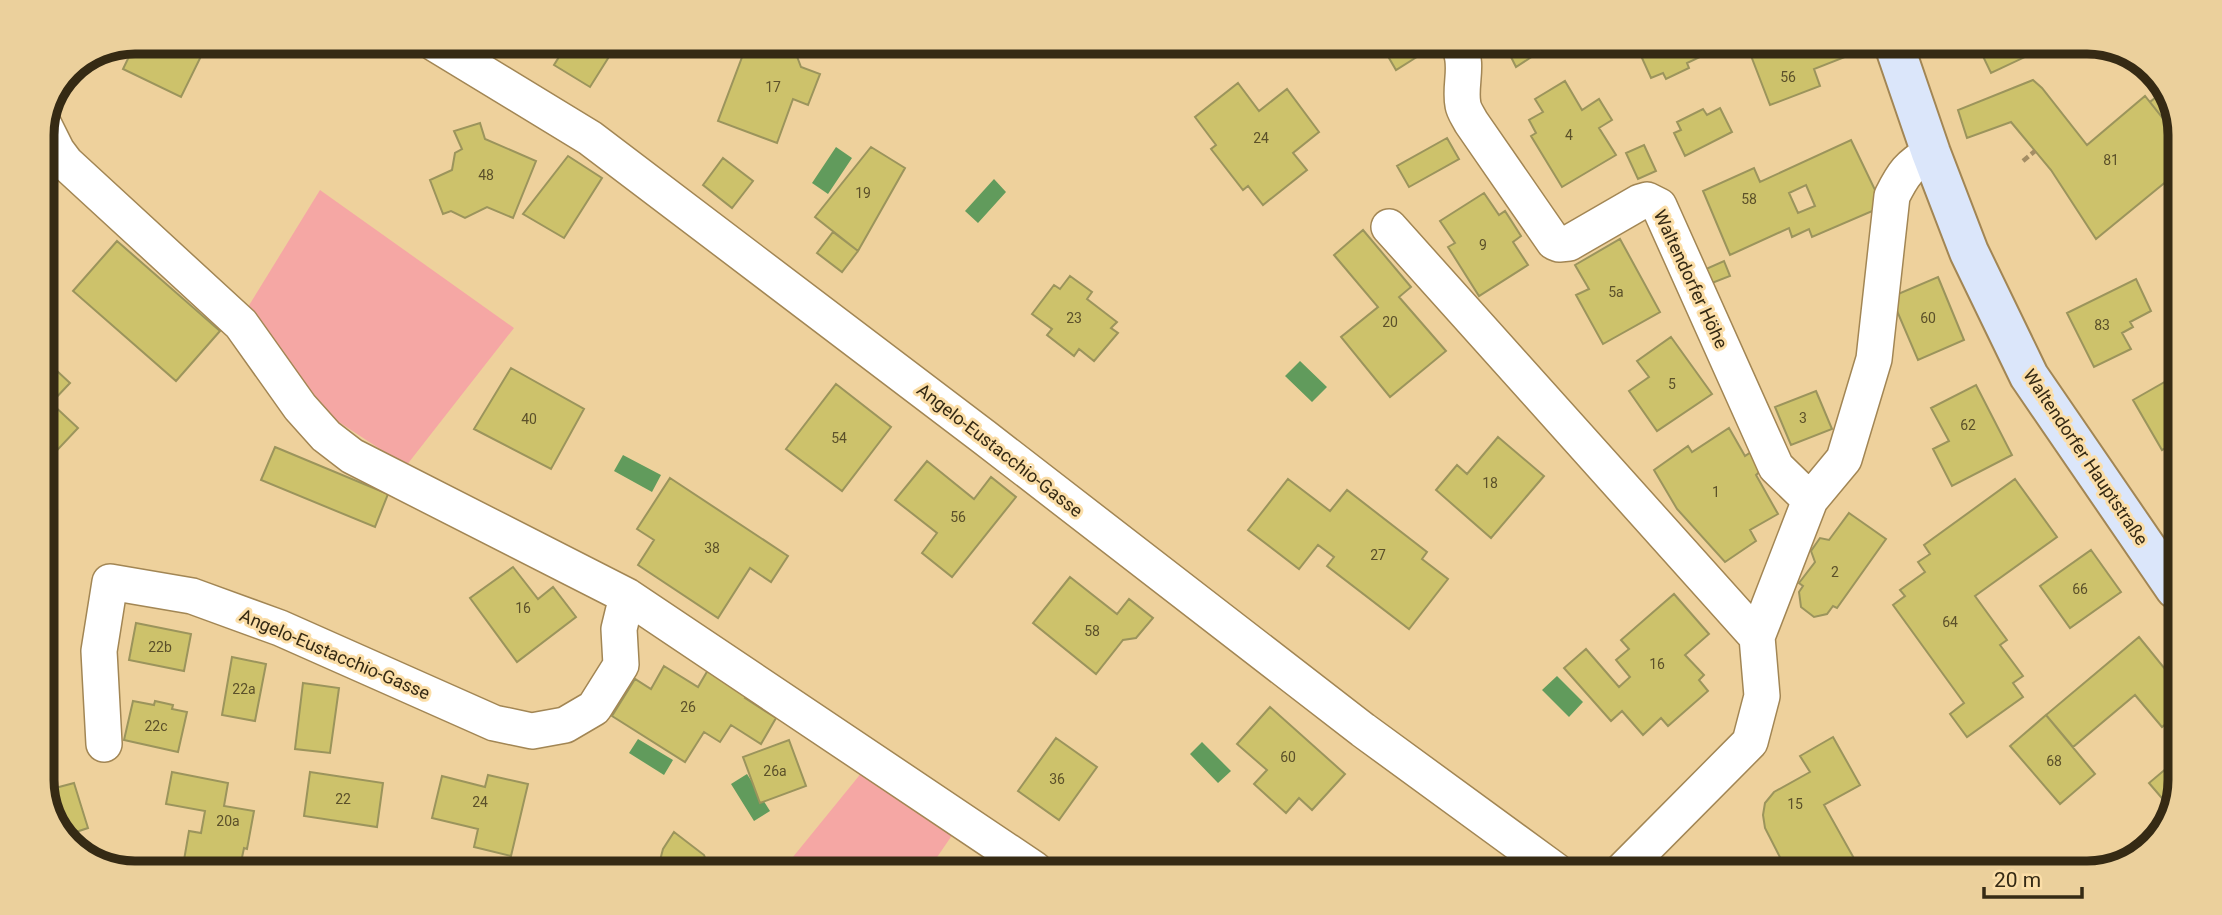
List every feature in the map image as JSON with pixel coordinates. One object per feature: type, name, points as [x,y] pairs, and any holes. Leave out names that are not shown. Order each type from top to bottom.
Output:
[{"type":"main road","name":"Waltendorfer Hauptstraße","points":[[1897,54],[1969,252],[2029,376],[2168,579]]},
{"type":"street","name":"Angelo-Eustacchio-Gasse","points":[[452,54],[590,138],[973,428],[1363,730],[1542,861]]},
{"type":"street","name":"Waltendorfer Höhe","points":[[1462,54],[1463,107],[1554,242],[1569,243],[1640,202],[1647,200],[1660,205],[1776,467],[1810,500]]},
{"type":"street","points":[[54,145],[66,163],[241,324],[300,407],[326,436],[352,456],[627,596],[1022,861]]},
{"type":"street","points":[[1632,861],[1750,742],[1762,696],[1757,637],[1810,500],[1844,459],[1874,359],[1892,196],[1903,175],[1915,162],[1931,153]]},
{"type":"street","points":[[1389,227],[1757,637]]},
{"type":"street","name":"Angelo-Eustacchio-Gasse","points":[[104,744],[99,651],[110,582],[192,596],[280,628],[494,723],[532,731],[565,725],[594,708],[621,665],[619,629],[627,596]]},
{"type":"path","points":[[2023,161],[2035,151]]},
{"type":"shaded area","points":[[836,147],[852,158],[828,194],[812,183]]},
{"type":"shaded area","points":[[994,179],[1006,192],[978,223],[965,211]]},
{"type":"shaded area","points":[[320,190],[514,328],[406,466],[328,415],[248,307]]},
{"type":"shaded area","points":[[1300,361],[1327,387],[1312,402],[1285,376]]},
{"type":"shaded area","points":[[623,455],[661,475],[652,492],[614,471]]},
{"type":"shaded area","points":[[1557,676],[1583,702],[1569,717],[1542,690]]},
{"type":"shaded area","points":[[638,739],[673,760],[664,775],[629,753]]},
{"type":"shaded area","points":[[1202,742],[1231,771],[1218,783],[1190,754]]},
{"type":"shaded area","points":[[867,766],[957,828],[934,861],[790,861]]},
{"type":"shaded area","points":[[747,774],[770,811],[754,821],[731,784]]},
{"type":"building","points":[[202,54],[181,97],[123,69],[130,55]]},
{"type":"building","points":[[561,54],[611,54],[590,87],[554,65]]},
{"type":"building","points":[[743,54],[796,54],[801,67],[820,74],[808,105],[793,99],[777,143],[718,121]]},
{"type":"building","points":[[1387,54],[1422,54],[1396,70]]},
{"type":"building","points":[[1510,54],[1536,54],[1516,67]]},
{"type":"building","points":[[1640,54],[1706,54],[1687,63],[1689,68],[1666,79],[1663,73],[1651,78]]},
{"type":"building","points":[[1750,54],[1844,54],[1845,57],[1814,69],[1820,86],[1770,105]]},
{"type":"building","points":[[1982,54],[2031,54],[1991,73]]},
{"type":"building","points":[[2033,80],[2087,145],[2145,96],[2167,123],[2168,180],[2096,239],[2051,170],[2011,122],[1967,138],[1958,110]]},
{"type":"building","points":[[1565,81],[1582,110],[1599,99],[1612,120],[1599,128],[1616,155],[1562,187],[1531,136],[1536,133],[1529,120],[1543,112],[1535,99]]},
{"type":"building","points":[[1238,83],[1259,111],[1287,89],[1319,132],[1293,153],[1307,170],[1263,205],[1248,186],[1243,190],[1211,149],[1216,145],[1195,117]]},
{"type":"building","points":[[2157,96],[2167,123],[2150,102]]},
{"type":"building","points":[[1720,108],[1732,132],[1685,156],[1674,133],[1681,130],[1677,122],[1703,109],[1707,115]]},
{"type":"building","points":[[480,123],[485,139],[536,161],[513,218],[487,207],[465,218],[451,211],[443,214],[430,180],[452,170],[455,153],[462,149],[454,131]]},
{"type":"building","points":[[1447,138],[1459,159],[1409,187],[1397,166]]},
{"type":"building","points":[[1851,140],[1875,190],[1884,186],[1877,209],[1812,237],[1809,229],[1792,237],[1789,228],[1730,255],[1703,191],[1754,168],[1760,182]],"holes":[[[1806,185],[1815,206],[1798,213],[1789,193]]]},
{"type":"building","points":[[1644,145],[1656,171],[1638,179],[1626,153]]},
{"type":"building","points":[[871,147],[905,168],[858,251],[815,217]]},
{"type":"building","points":[[568,156],[602,178],[564,238],[523,214]]},
{"type":"building","points":[[723,158],[753,181],[732,208],[703,185]]},
{"type":"building","points":[[1484,193],[1499,215],[1505,211],[1521,236],[1513,242],[1528,265],[1479,296],[1448,247],[1455,243],[1440,221]]},
{"type":"building","points":[[1363,230],[1411,287],[1399,297],[1446,351],[1390,397],[1341,337],[1378,307],[1334,255]]},
{"type":"building","points":[[833,232],[858,251],[842,272],[817,253]]},
{"type":"building","points":[[1620,239],[1660,312],[1603,344],[1576,295],[1589,289],[1575,265]]},
{"type":"building","points":[[117,241],[220,331],[176,381],[73,291]]},
{"type":"building","points":[[1724,261],[1730,276],[1712,283],[1706,269]]},
{"type":"building","points":[[1070,276],[1092,292],[1087,299],[1117,322],[1111,328],[1118,333],[1094,361],[1079,349],[1074,356],[1047,335],[1052,329],[1032,314],[1054,285],[1060,289]]},
{"type":"building","points":[[1938,277],[1964,340],[1918,360],[1891,297]]},
{"type":"building","points":[[2136,279],[2151,311],[2130,322],[2133,327],[2122,333],[2131,349],[2094,367],[2067,313]]},
{"type":"building","points":[[1671,337],[1712,394],[1657,431],[1629,391],[1649,377],[1637,361]]},
{"type":"building","points":[[54,368],[70,383],[54,400]]},
{"type":"building","points":[[511,368],[584,409],[551,469],[474,429]]},
{"type":"building","points":[[2168,380],[2168,446],[2162,450],[2133,400]]},
{"type":"building","points":[[836,384],[891,427],[842,491],[786,449]]},
{"type":"building","points":[[1976,385],[2012,455],[1952,486],[1933,449],[1949,441],[1931,408]]},
{"type":"building","points":[[1816,391],[1832,429],[1791,445],[1775,407]]},
{"type":"building","points":[[54,406],[78,428],[54,454]]},
{"type":"building","points":[[1729,428],[1745,456],[1754,450],[1764,468],[1756,475],[1778,514],[1750,530],[1756,541],[1725,562],[1677,509],[1654,470],[1688,446],[1692,452]]},
{"type":"building","points":[[1498,437],[1544,476],[1491,538],[1436,490],[1457,465],[1467,474]]},
{"type":"building","points":[[275,447],[388,494],[375,527],[261,480]]},
{"type":"building","points":[[927,461],[974,499],[991,477],[1016,497],[952,577],[922,553],[937,533],[895,500]]},
{"type":"building","points":[[670,478],[788,556],[771,582],[750,568],[718,618],[638,565],[654,540],[637,529]]},
{"type":"building","points":[[1288,479],[1330,511],[1347,490],[1427,552],[1422,559],[1448,579],[1409,629],[1327,566],[1334,557],[1318,545],[1299,569],[1248,530]]},
{"type":"building","points":[[2015,479],[2057,537],[1975,596],[2007,640],[2000,645],[2023,676],[2013,683],[2023,697],[1967,737],[1950,714],[1964,703],[1893,605],[1905,596],[1900,590],[1925,572],[1918,562],[1930,554],[1924,545]]},
{"type":"building","points":[[1849,513],[1886,539],[1837,608],[1833,606],[1827,614],[1814,617],[1801,607],[1799,592],[1803,586],[1799,583],[1815,562],[1811,551],[1820,538],[1829,540]]},
{"type":"building","points":[[2091,550],[2121,592],[2070,628],[2040,586]]},
{"type":"building","points":[[513,567],[538,599],[553,587],[576,617],[517,662],[470,598]]},
{"type":"building","points":[[1070,577],[1117,614],[1129,599],[1153,618],[1136,638],[1123,640],[1096,674],[1033,623]]},
{"type":"building","points":[[1674,594],[1709,634],[1685,655],[1704,675],[1699,680],[1708,691],[1668,726],[1661,718],[1643,735],[1622,711],[1611,721],[1564,668],[1586,649],[1619,687],[1630,677],[1616,660],[1629,649],[1621,640]]},
{"type":"building","points":[[136,623],[191,634],[184,671],[129,660]]},
{"type":"building","points":[[54,633],[57,633],[54,673]]},
{"type":"building","points":[[2139,637],[2168,673],[2168,722],[2162,727],[2135,695],[2073,747],[2046,715]]},
{"type":"building","points":[[232,657],[266,664],[255,721],[222,715]]},
{"type":"building","points":[[664,666],[698,687],[708,670],[776,718],[761,744],[731,725],[720,742],[704,732],[685,762],[612,716],[635,679],[651,689]]},
{"type":"building","points":[[303,683],[339,688],[330,753],[295,749]]},
{"type":"building","points":[[133,701],[154,705],[155,701],[187,712],[178,752],[124,740]]},
{"type":"building","points":[[1270,707],[1345,774],[1312,810],[1299,798],[1286,813],[1254,784],[1267,770],[1237,744]]},
{"type":"building","points":[[2046,715],[2095,774],[2060,804],[2010,746]]},
{"type":"building","points":[[1833,737],[1860,785],[1824,805],[1856,861],[1782,861],[1765,828],[1765,803],[1774,792],[1810,772],[1800,756]]},
{"type":"building","points":[[1056,738],[1097,767],[1059,820],[1018,791]]},
{"type":"building","points":[[789,740],[806,786],[760,803],[743,757]]},
{"type":"building","points":[[2168,767],[2164,801],[2149,783]]},
{"type":"building","points":[[172,772],[228,783],[224,806],[254,811],[247,849],[244,848],[241,861],[184,861],[189,831],[201,833],[205,811],[166,804]]},
{"type":"building","points":[[310,772],[383,783],[377,827],[304,816]]},
{"type":"building","points":[[488,775],[528,784],[511,856],[474,847],[478,829],[432,818],[442,776],[485,787]]},
{"type":"building","points":[[74,783],[88,828],[76,832],[77,835],[60,811],[55,788]]},
{"type":"building","points":[[674,832],[704,855],[706,861],[660,861],[663,849]]}]
